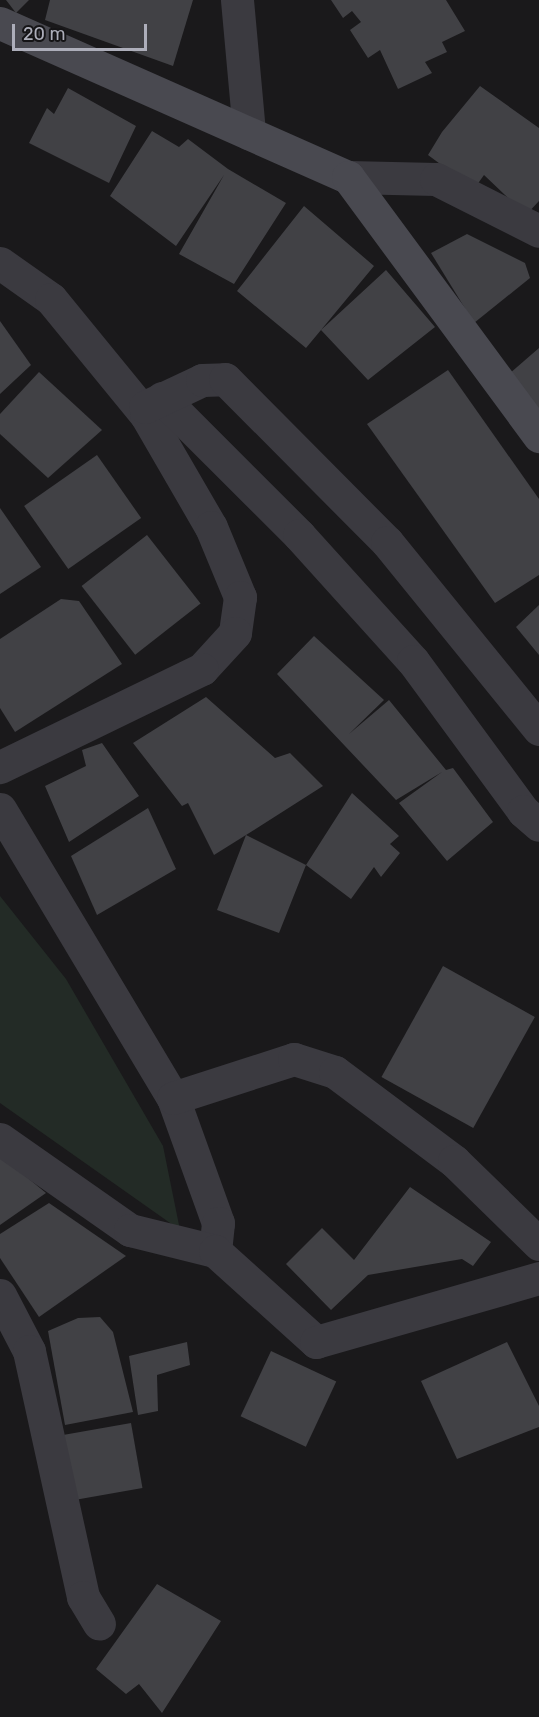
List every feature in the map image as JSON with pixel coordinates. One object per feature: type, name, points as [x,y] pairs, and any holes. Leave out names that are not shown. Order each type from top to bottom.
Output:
[{"type":"street","points":[[237,0],[249,133]]},
{"type":"street","points":[[0,23],[348,177],[436,179],[539,231]]},
{"type":"street","points":[[348,177],[539,436]]},
{"type":"street","points":[[0,263],[51,300],[152,404],[299,535],[413,661],[523,811],[539,825]]},
{"type":"street","points":[[152,404],[202,380],[225,379],[387,542],[539,729]]},
{"type":"street","points":[[3,761],[202,669],[235,633],[240,597],[215,537],[152,404]]},
{"type":"street","points":[[0,809],[173,1098],[218,1223],[215,1251]]},
{"type":"street","points":[[173,1098],[294,1059],[335,1072],[454,1161],[539,1244]]},
{"type":"street","points":[[0,1139],[130,1230],[215,1251],[316,1342],[539,1278]]},
{"type":"street","points":[[0,1295],[29,1352],[83,1598],[99,1624]]},
{"type":"shaded area","points":[[0,896],[66,979],[163,1146],[180,1230],[0,1103]]},
{"type":"building","points":[[6,0],[29,0],[16,13]]},
{"type":"building","points":[[50,0],[193,0],[173,66],[45,20]]},
{"type":"building","points":[[331,0],[446,0],[465,31],[442,42],[447,52],[425,62],[432,73],[398,89],[380,50],[368,58],[350,30],[361,22],[352,11],[343,18]]},
{"type":"building","points":[[480,86],[539,128],[539,201],[526,215],[484,175],[474,189],[428,155],[442,132]]},
{"type":"building","points":[[68,88],[136,126],[109,183],[29,143],[47,108],[54,114]]},
{"type":"building","points":[[152,131],[179,147],[188,139],[228,169],[286,203],[234,284],[179,254],[224,175],[176,246],[110,196]]},
{"type":"building","points":[[304,206],[374,266],[306,348],[237,291]]},
{"type":"building","points":[[467,234],[525,263],[530,278],[474,323],[431,253]]},
{"type":"building","points":[[386,270],[435,327],[368,380],[321,330]]},
{"type":"building","points":[[0,321],[31,365],[0,394]]},
{"type":"building","points":[[539,348],[539,412],[509,374]]},
{"type":"building","points":[[448,370],[539,499],[539,575],[495,603],[367,424]]},
{"type":"building","points":[[39,372],[102,430],[48,478],[0,434],[0,414]]},
{"type":"building","points":[[97,455],[141,518],[68,569],[24,506]]},
{"type":"building","points":[[0,508],[41,567],[0,594]]},
{"type":"building","points":[[147,535],[201,604],[135,655],[82,586]]},
{"type":"building","points":[[61,599],[79,601],[122,664],[15,732],[0,708],[0,639]]},
{"type":"building","points":[[539,605],[539,655],[516,627]]},
{"type":"building","points":[[314,636],[384,700],[349,734],[389,700],[446,770],[453,768],[493,822],[447,861],[399,803],[442,772],[396,800],[277,674]]},
{"type":"building","points":[[206,697],[275,758],[290,753],[323,786],[214,855],[188,803],[182,806],[133,743]]},
{"type":"building","points":[[102,743],[139,796],[69,842],[45,786],[86,766],[82,750]]},
{"type":"building","points":[[352,793],[399,836],[390,844],[400,853],[381,877],[374,867],[351,899],[306,865]]},
{"type":"building","points":[[148,808],[176,869],[97,915],[71,856]]},
{"type":"building","points":[[246,835],[306,865],[279,933],[217,910]]},
{"type":"building","points":[[443,966],[535,1017],[473,1128],[381,1077]]},
{"type":"building","points":[[0,1155],[46,1193],[0,1225]]},
{"type":"building","points":[[410,1187],[491,1242],[473,1266],[462,1259],[368,1275],[331,1310],[286,1264],[322,1228],[354,1260]]},
{"type":"building","points":[[49,1203],[126,1256],[39,1317],[0,1258],[0,1234]]},
{"type":"building","points":[[100,1317],[113,1332],[133,1412],[65,1425],[48,1331],[78,1318]]},
{"type":"building","points":[[187,1342],[190,1365],[157,1375],[158,1411],[138,1415],[129,1356]]},
{"type":"building","points":[[507,1342],[539,1406],[539,1427],[457,1459],[421,1381]]},
{"type":"building","points":[[271,1351],[336,1381],[306,1447],[241,1416]]},
{"type":"building","points":[[131,1423],[142,1488],[75,1500],[63,1435]]},
{"type":"building","points":[[157,1584],[221,1621],[162,1713],[139,1684],[126,1694],[96,1669]]}]
